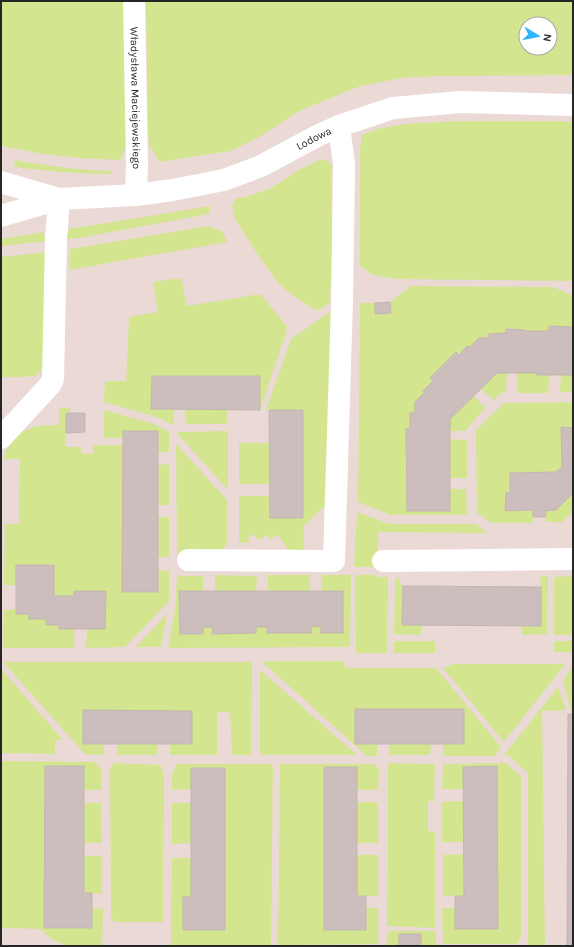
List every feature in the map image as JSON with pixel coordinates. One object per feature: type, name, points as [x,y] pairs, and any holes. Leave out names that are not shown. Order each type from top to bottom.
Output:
[{"type":"street","name":"Władysława Maciejewskiego","points":[[134,1],[137,166],[136,195]]},
{"type":"street","name":"Lodowa","points":[[1,216],[59,199],[136,195],[173,190],[224,180],[261,166],[339,126],[393,108],[460,102],[573,105]]},
{"type":"street","points":[[188,560],[334,561],[342,296],[344,170],[339,126]]},
{"type":"street","name":"Lodowa","points":[[1,182],[59,199]]},
{"type":"street","points":[[1,438],[50,386],[53,379],[56,240],[59,199]]},
{"type":"street","points":[[383,561],[573,559]]},
{"type":"green space","points":[[1,1],[126,1],[128,142],[120,160],[43,154],[1,146]]},
{"type":"green space","points":[[146,1],[573,1],[573,75],[437,76],[402,78],[360,86],[299,111],[259,137],[230,151],[159,162],[149,144]]},
{"type":"green space","points":[[458,121],[573,122],[573,281],[394,279],[371,274],[360,266],[360,149],[362,135],[378,129],[405,124]]},
{"type":"green space","points":[[321,159],[327,161],[332,166],[332,254],[330,303],[317,311],[293,296],[279,284],[236,221],[232,207],[235,199],[271,188],[299,170]]},
{"type":"green space","points":[[15,160],[87,170],[112,171],[112,174],[63,172],[14,167]]},
{"type":"green space","points":[[209,206],[209,214],[79,238],[65,239],[69,229]]},
{"type":"green space","points":[[208,226],[223,232],[227,242],[69,270],[70,249]]},
{"type":"green space","points":[[42,232],[47,241],[1,246],[2,239]]},
{"type":"green space","points":[[47,252],[44,365],[37,375],[25,377],[1,377],[1,257]]},
{"type":"green space","points":[[181,278],[187,306],[261,294],[287,327],[260,410],[260,376],[152,376],[151,409],[174,409],[174,424],[157,417],[104,402],[105,381],[126,381],[129,317],[158,312],[153,282]]},
{"type":"green space","points":[[411,286],[553,287],[573,296],[573,327],[549,326],[549,331],[506,329],[506,333],[489,334],[489,338],[479,338],[470,347],[467,346],[459,355],[456,352],[430,378],[433,381],[415,402],[415,413],[410,413],[410,429],[406,430],[407,510],[450,511],[450,489],[466,489],[467,515],[391,515],[358,502],[360,303],[375,303],[375,314],[391,313],[390,302]]},
{"type":"green space","points":[[331,311],[328,503],[304,526],[303,554],[290,553],[278,535],[270,539],[267,535],[258,540],[254,534],[248,538],[250,543],[239,542],[239,496],[270,496],[270,518],[303,518],[303,410],[266,410],[291,339]]},
{"type":"green space","points":[[497,373],[507,373],[506,393],[500,393],[494,400],[481,389]]},
{"type":"green space","points":[[517,373],[537,373],[537,375],[549,375],[548,393],[517,393]]},
{"type":"green space","points":[[561,375],[573,375],[573,392],[560,392]]},
{"type":"green space","points":[[474,396],[485,408],[465,431],[450,431],[450,419]]},
{"type":"green space","points":[[573,402],[573,428],[561,428],[562,467],[556,472],[510,473],[510,492],[506,493],[506,511],[533,510],[533,523],[492,523],[477,513],[476,430],[504,403]]},
{"type":"green space","points":[[61,408],[70,408],[70,413],[66,413],[65,447],[81,447],[81,453],[93,454],[93,445],[123,445],[122,592],[158,592],[158,570],[169,571],[169,601],[125,647],[86,648],[87,629],[105,629],[106,591],[75,591],[74,596],[54,596],[54,565],[16,585],[4,585],[5,524],[19,524],[20,459],[3,459],[7,449],[18,434],[36,426],[59,425],[59,410]]},
{"type":"green space","points":[[186,409],[227,409],[227,424],[186,424]]},
{"type":"green space","points":[[104,410],[154,424],[169,432],[169,452],[158,452],[158,431],[123,431],[123,438],[104,438]]},
{"type":"green space","points":[[228,431],[228,490],[176,432]]},
{"type":"green space","points":[[450,439],[467,440],[467,478],[450,478]]},
{"type":"green space","points":[[239,443],[269,443],[269,484],[239,484]]},
{"type":"green space","points":[[176,444],[227,500],[227,543],[219,555],[177,554]]},
{"type":"green space","points":[[169,464],[169,505],[158,505],[158,465]]},
{"type":"green space","points":[[573,493],[573,511],[562,522],[546,522],[545,511],[556,510]]},
{"type":"green space","points":[[357,512],[389,524],[476,524],[487,533],[378,532],[378,570],[372,567],[354,567]]},
{"type":"green space","points":[[158,517],[169,517],[169,557],[158,557]]},
{"type":"green space","points":[[215,575],[257,576],[256,591],[215,591]]},
{"type":"green space","points":[[268,575],[310,575],[310,591],[268,591]]},
{"type":"green space","points":[[322,575],[351,575],[350,647],[168,648],[175,609],[177,576],[203,576],[203,591],[179,591],[180,634],[203,634],[203,627],[213,627],[213,634],[256,633],[256,627],[267,627],[267,633],[311,633],[311,626],[321,627],[321,633],[343,633],[343,591],[321,591]]},
{"type":"green space","points":[[355,575],[375,575],[379,577],[388,577],[387,653],[356,653]]},
{"type":"green space","points":[[548,576],[547,634],[522,635],[522,626],[541,626],[540,577]]},
{"type":"green space","points":[[573,576],[573,635],[554,635],[554,577]]},
{"type":"green space","points":[[400,577],[399,581],[403,586],[402,625],[421,625],[421,635],[394,634],[395,579]]},
{"type":"green space","points":[[16,609],[16,614],[29,614],[46,619],[46,624],[59,625],[59,629],[74,629],[74,648],[3,648],[4,610]]},
{"type":"green space","points":[[167,614],[161,647],[136,647]]},
{"type":"green space","points":[[394,641],[435,641],[435,653],[394,653]]},
{"type":"green space","points":[[554,641],[573,641],[573,652],[554,652]]},
{"type":"green space","points":[[261,661],[344,661],[344,665],[347,668],[436,668],[501,747],[495,756],[443,756],[443,744],[464,743],[464,709],[355,709],[377,744],[377,756],[367,756]]},
{"type":"green space","points":[[3,662],[252,662],[251,755],[232,755],[230,712],[217,712],[217,755],[170,755],[170,744],[191,744],[191,711],[83,710],[83,744],[104,744],[104,755],[85,754]]},
{"type":"green space","points":[[454,664],[565,664],[504,742],[443,668]]},
{"type":"green space","points":[[573,666],[573,710],[571,710],[563,680]]},
{"type":"green space","points":[[1,669],[63,740],[55,740],[55,754],[1,753]]},
{"type":"green space","points":[[260,670],[357,755],[262,755],[260,752]]},
{"type":"green space","points":[[558,687],[566,710],[542,711],[545,946],[528,946],[528,773],[508,755],[504,755]]},
{"type":"green space","points":[[117,744],[157,744],[157,755],[117,755]]},
{"type":"green space","points":[[390,744],[431,744],[430,755],[389,755]]},
{"type":"green space","points":[[1,761],[95,762],[101,769],[101,790],[84,790],[84,766],[45,766],[44,928],[92,928],[92,908],[103,909],[102,946],[65,945],[53,940],[40,929],[1,928]]},
{"type":"green space","points":[[114,763],[160,765],[164,773],[162,922],[114,922],[111,917],[110,769]]},
{"type":"green space","points":[[388,763],[435,764],[434,801],[428,801],[428,831],[435,832],[435,928],[387,926]]},
{"type":"green space","points":[[506,763],[521,776],[521,938],[517,944],[443,944],[442,908],[455,908],[455,929],[498,929],[496,766],[463,767],[463,789],[442,789],[443,764]]},
{"type":"green space","points":[[177,764],[271,764],[273,767],[271,945],[173,946],[171,943],[172,858],[191,858],[191,897],[183,897],[183,930],[225,930],[225,768],[192,768],[191,789],[172,790],[172,773]]},
{"type":"green space","points":[[280,764],[374,764],[379,769],[378,790],[357,790],[357,767],[324,767],[324,930],[366,930],[366,908],[378,908],[378,944],[278,945]]},
{"type":"green space","points":[[463,801],[463,842],[442,842],[442,802]]},
{"type":"green space","points":[[357,802],[378,802],[378,843],[357,843]]},
{"type":"green space","points":[[84,803],[101,803],[102,843],[84,843]]},
{"type":"green space","points":[[172,803],[191,803],[191,843],[172,844]]},
{"type":"green space","points":[[463,854],[464,896],[443,896],[443,855]]},
{"type":"green space","points":[[357,855],[378,855],[378,896],[357,896]]},
{"type":"green space","points":[[84,856],[102,856],[102,894],[84,893]]},
{"type":"green space","points":[[388,931],[436,931],[436,945],[421,945],[420,934],[400,934],[399,945],[387,945]]},
{"type":"building","points":[[390,302],[391,313],[375,314],[375,303]]},
{"type":"building","points":[[549,326],[573,327],[573,375],[497,373],[450,419],[450,511],[407,511],[406,429],[410,429],[410,413],[415,413],[415,402],[433,381],[430,378],[456,352],[459,355],[467,346],[470,347],[479,338],[489,338],[489,334],[506,333],[506,329],[549,331]]},
{"type":"building","points":[[152,376],[260,376],[260,410],[151,409]]},
{"type":"building","points":[[269,410],[303,410],[303,518],[270,518]]},
{"type":"building","points":[[66,413],[85,413],[85,432],[66,433]]},
{"type":"building","points":[[561,427],[573,428],[573,493],[556,510],[545,511],[546,517],[533,517],[533,510],[505,511],[506,493],[510,492],[510,473],[556,472],[562,467]]},
{"type":"building","points":[[123,431],[158,431],[158,592],[122,592]]},
{"type":"building","points":[[16,565],[54,565],[54,596],[74,596],[74,591],[106,591],[105,629],[59,629],[59,625],[46,625],[46,619],[29,619],[29,614],[16,614]]},
{"type":"building","points":[[403,586],[541,587],[541,626],[402,625]]},
{"type":"building","points":[[179,591],[343,591],[343,633],[321,633],[321,627],[311,626],[311,633],[267,633],[267,627],[256,627],[256,633],[212,634],[213,627],[203,627],[203,634],[180,634]]},
{"type":"building","points":[[355,709],[464,709],[464,744],[355,744]]},
{"type":"building","points":[[83,710],[192,711],[192,744],[83,744]]},
{"type":"building","points":[[568,714],[573,714],[573,946],[567,946]]},
{"type":"building","points":[[45,766],[84,766],[84,893],[92,893],[92,928],[44,928]]},
{"type":"building","points":[[497,766],[498,929],[455,929],[455,896],[464,896],[463,767]]},
{"type":"building","points":[[324,767],[357,767],[357,896],[366,896],[366,930],[324,930]]},
{"type":"building","points":[[191,768],[225,768],[225,930],[183,930],[183,897],[191,897]]},
{"type":"building","points":[[399,934],[421,934],[421,945],[399,945]]}]
